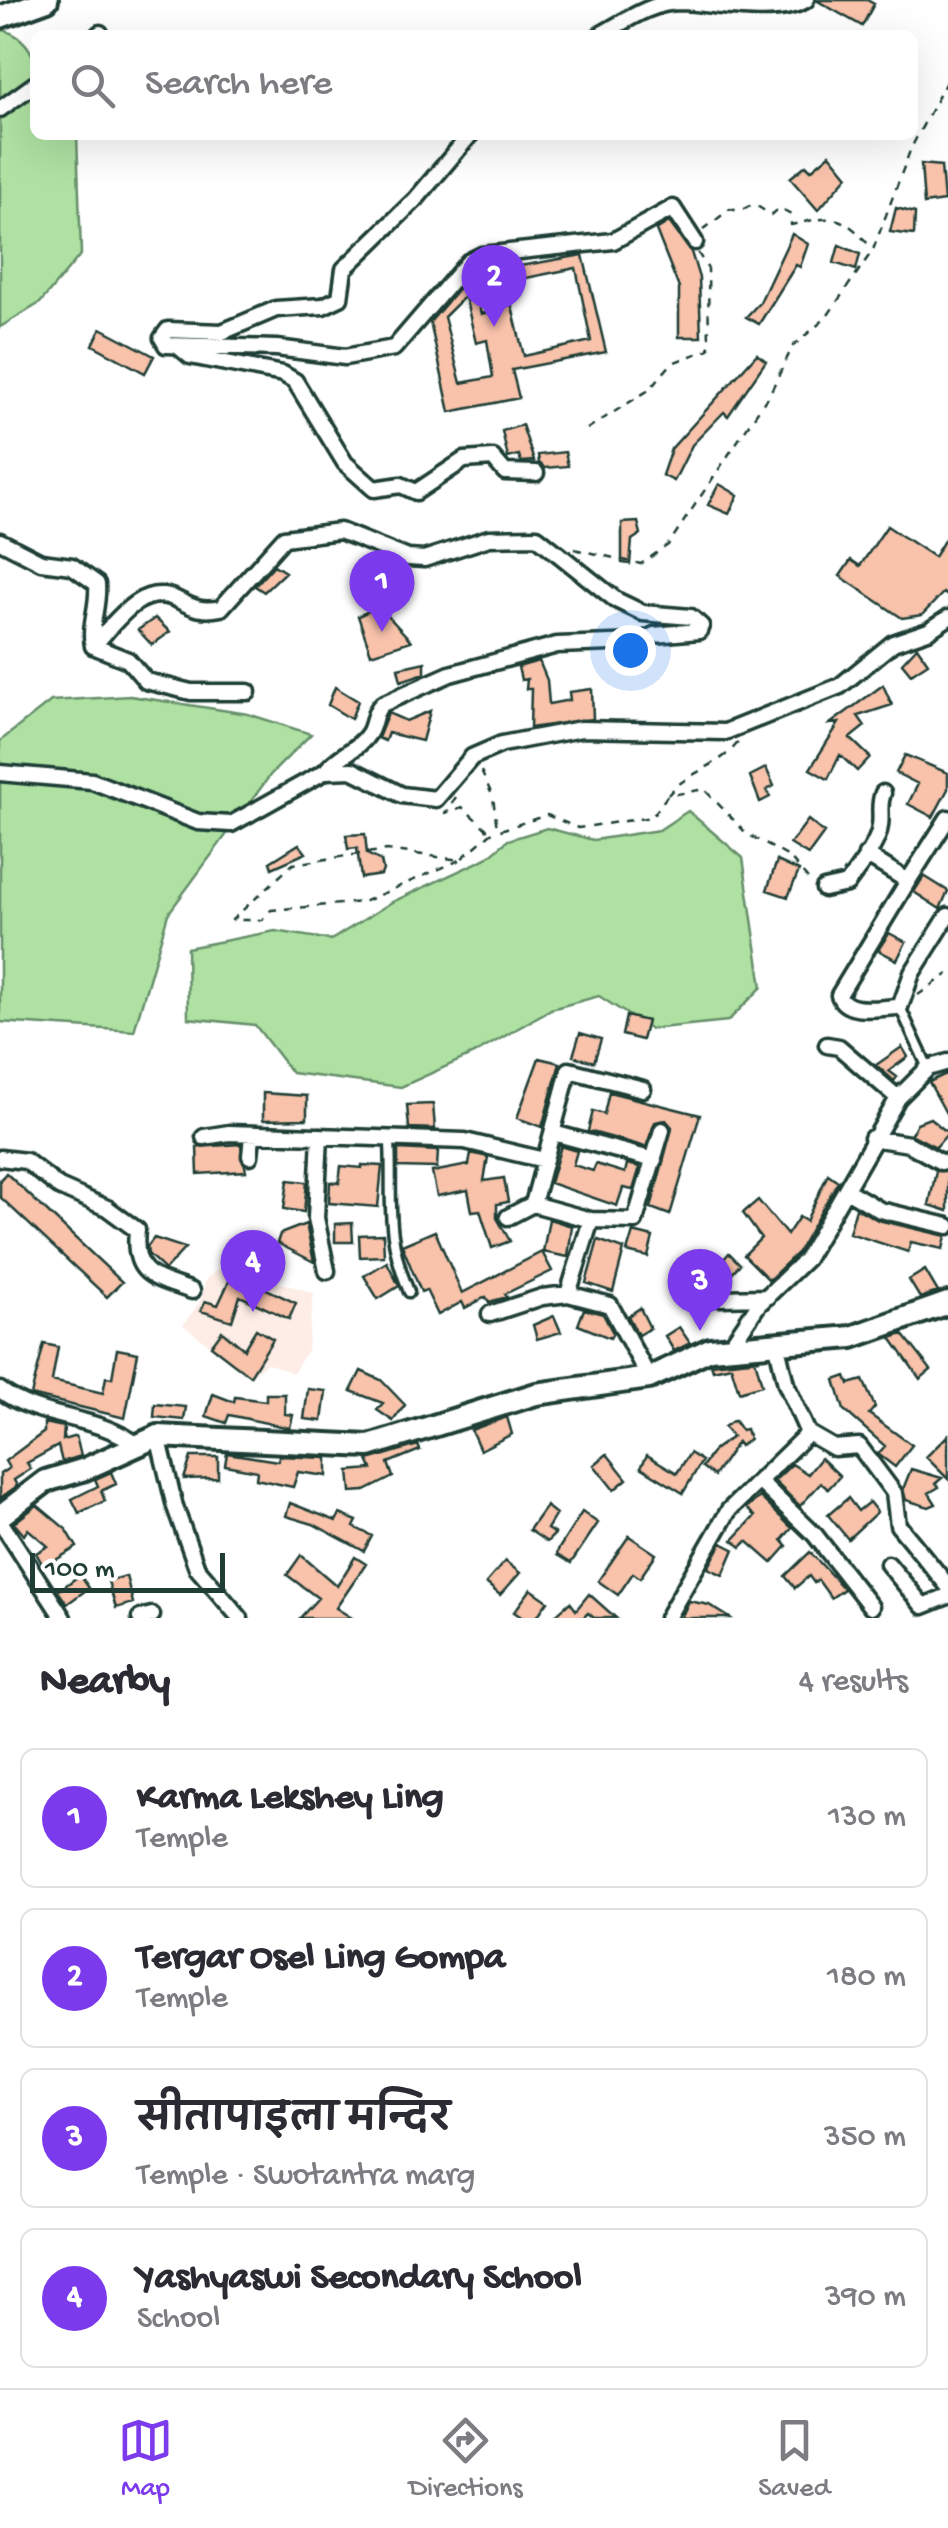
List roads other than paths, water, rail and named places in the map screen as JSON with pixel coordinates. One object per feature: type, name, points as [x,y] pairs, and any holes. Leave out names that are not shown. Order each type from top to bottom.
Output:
[{"type":"main road","points":[[0,18],[47,0]]},
{"type":"main road","points":[[0,1518],[46,1481],[158,1436],[369,1446],[536,1394],[650,1378],[710,1349],[731,1344],[777,1346],[852,1336],[948,1303]]},
{"type":"street","points":[[610,30],[652,8],[679,2],[721,9],[806,0]]},
{"type":"street","points":[[0,109],[30,88]]},
{"type":"street","points":[[466,140],[416,200],[344,269],[340,298],[323,306],[276,310],[222,332],[168,330],[162,338],[166,345],[277,348],[345,357],[394,348],[468,262],[482,254],[613,242],[673,208],[695,242]]},
{"type":"street","points":[[178,346],[190,356],[284,374],[295,380],[345,463],[374,489],[400,485],[416,492],[464,460],[493,458],[505,472],[536,473]]},
{"type":"street","points":[[93,646],[142,598],[161,595],[193,610],[221,608],[284,538],[340,531],[408,558],[424,559],[489,538],[536,537],[616,600],[643,613],[691,617],[702,626],[699,630],[654,635],[640,642],[557,645],[450,674],[382,704],[370,731],[357,746],[335,757],[326,771]]},
{"type":"street","points":[[0,541],[41,562],[72,566],[97,584],[99,608],[90,629],[93,646]]},
{"type":"street","points":[[0,773],[92,781],[198,822],[231,824],[326,771],[352,770],[402,795],[436,799],[469,760],[502,744],[581,730],[725,732],[840,686],[893,643],[928,631],[948,618]]},
{"type":"street","points":[[93,646],[128,660],[146,681],[192,692],[248,692]]},
{"type":"street","points":[[824,889],[847,884],[866,855],[880,826],[878,806],[883,793]]},
{"type":"street","points":[[948,818],[839,995],[850,1009],[900,1007],[912,974],[948,916]]},
{"type":"street","points":[[866,855],[908,881]]},
{"type":"street","points":[[826,1045],[839,1048],[898,1098]]},
{"type":"street","points":[[731,1344],[767,1297],[806,1259],[898,1098],[928,1068],[948,1062]]},
{"type":"street","points":[[533,1204],[569,1070],[643,1089]]},
{"type":"street","points":[[508,1217],[533,1204],[591,1220],[635,1222],[662,1130]]},
{"type":"street","points":[[553,1133],[654,1160]]},
{"type":"street","points":[[250,1156],[252,1136]]},
{"type":"street","points":[[320,1136],[316,1218],[328,1271]]},
{"type":"street","points":[[204,1137],[401,1137],[466,1141],[544,1160]]},
{"type":"street","points":[[872,1138],[909,1144],[942,1162]]},
{"type":"street","points":[[0,1158],[26,1161],[59,1187],[108,1208],[137,1230],[139,1265],[145,1273],[192,1291]]},
{"type":"street","points":[[848,1191],[880,1210],[948,1226]]},
{"type":"street","points":[[568,1294],[591,1220]]},
{"type":"street","points":[[693,1286],[719,1298],[767,1297]]},
{"type":"street","points":[[490,1314],[542,1296],[568,1294],[610,1305],[650,1378]]},
{"type":"street","points":[[777,1346],[786,1384],[808,1434],[834,1448],[858,1446],[894,1493],[898,1526],[948,1586]]},
{"type":"street","points":[[0,1390],[48,1412],[103,1424],[139,1446]]},
{"type":"street","points":[[667,1618],[729,1510],[808,1434]]},
{"type":"street","points":[[158,1436],[175,1507],[197,1568],[240,1618]]},
{"type":"street","points":[[760,1482],[815,1534],[871,1607]]},
{"type":"street","points":[[0,1518],[63,1618]]},
{"type":"street","points":[[888,1564],[923,1606],[948,1596]]},
{"type":"lane","points":[[900,1007],[928,1068]]},
{"type":"lane","points":[[401,1137],[390,1142],[388,1214],[393,1252],[410,1292]]},
{"type":"place","name":"Tergar Osel Ling Gompa","points":[[494,327]]},
{"type":"place","name":"Karma Lekshey Ling","points":[[382,632]]},
{"type":"place","name":"Yashyaswi Secondary School","points":[[253,1312]]},
{"type":"place","name":"सीतापाइला मन्दिर","points":[[700,1331]]}]
